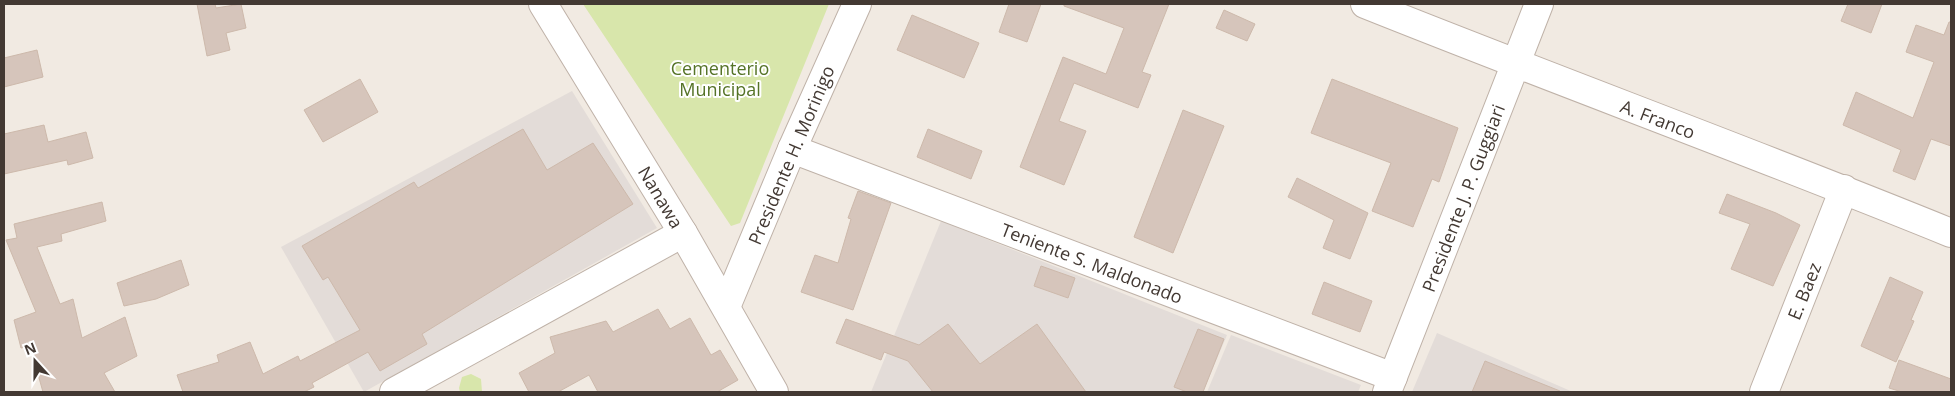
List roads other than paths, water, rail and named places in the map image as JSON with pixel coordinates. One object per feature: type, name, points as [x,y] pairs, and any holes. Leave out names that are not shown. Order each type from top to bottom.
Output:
[{"type":"street","name":"Nanawa","points":[[543,4],[683,233],[774,392]]},
{"type":"street","name":"Presidente H. Morinigo","points":[[726,307],[792,149],[857,4]]},
{"type":"street","name":"A. Franco","points":[[1366,4],[1515,64],[1844,189],[1951,233]]},
{"type":"street","name":"Presidente J. P. Guggiari","points":[[1390,384],[1539,4]]},
{"type":"street","name":"Teniente S. Maldonado","points":[[792,149],[1390,384]]},
{"type":"street","name":"E. Baez","points":[[1764,392],[1844,189]]},
{"type":"street","points":[[394,392],[683,233]]},
{"type":"park label","name":"Cementerio Municipal","points":[[720,78]]}]
